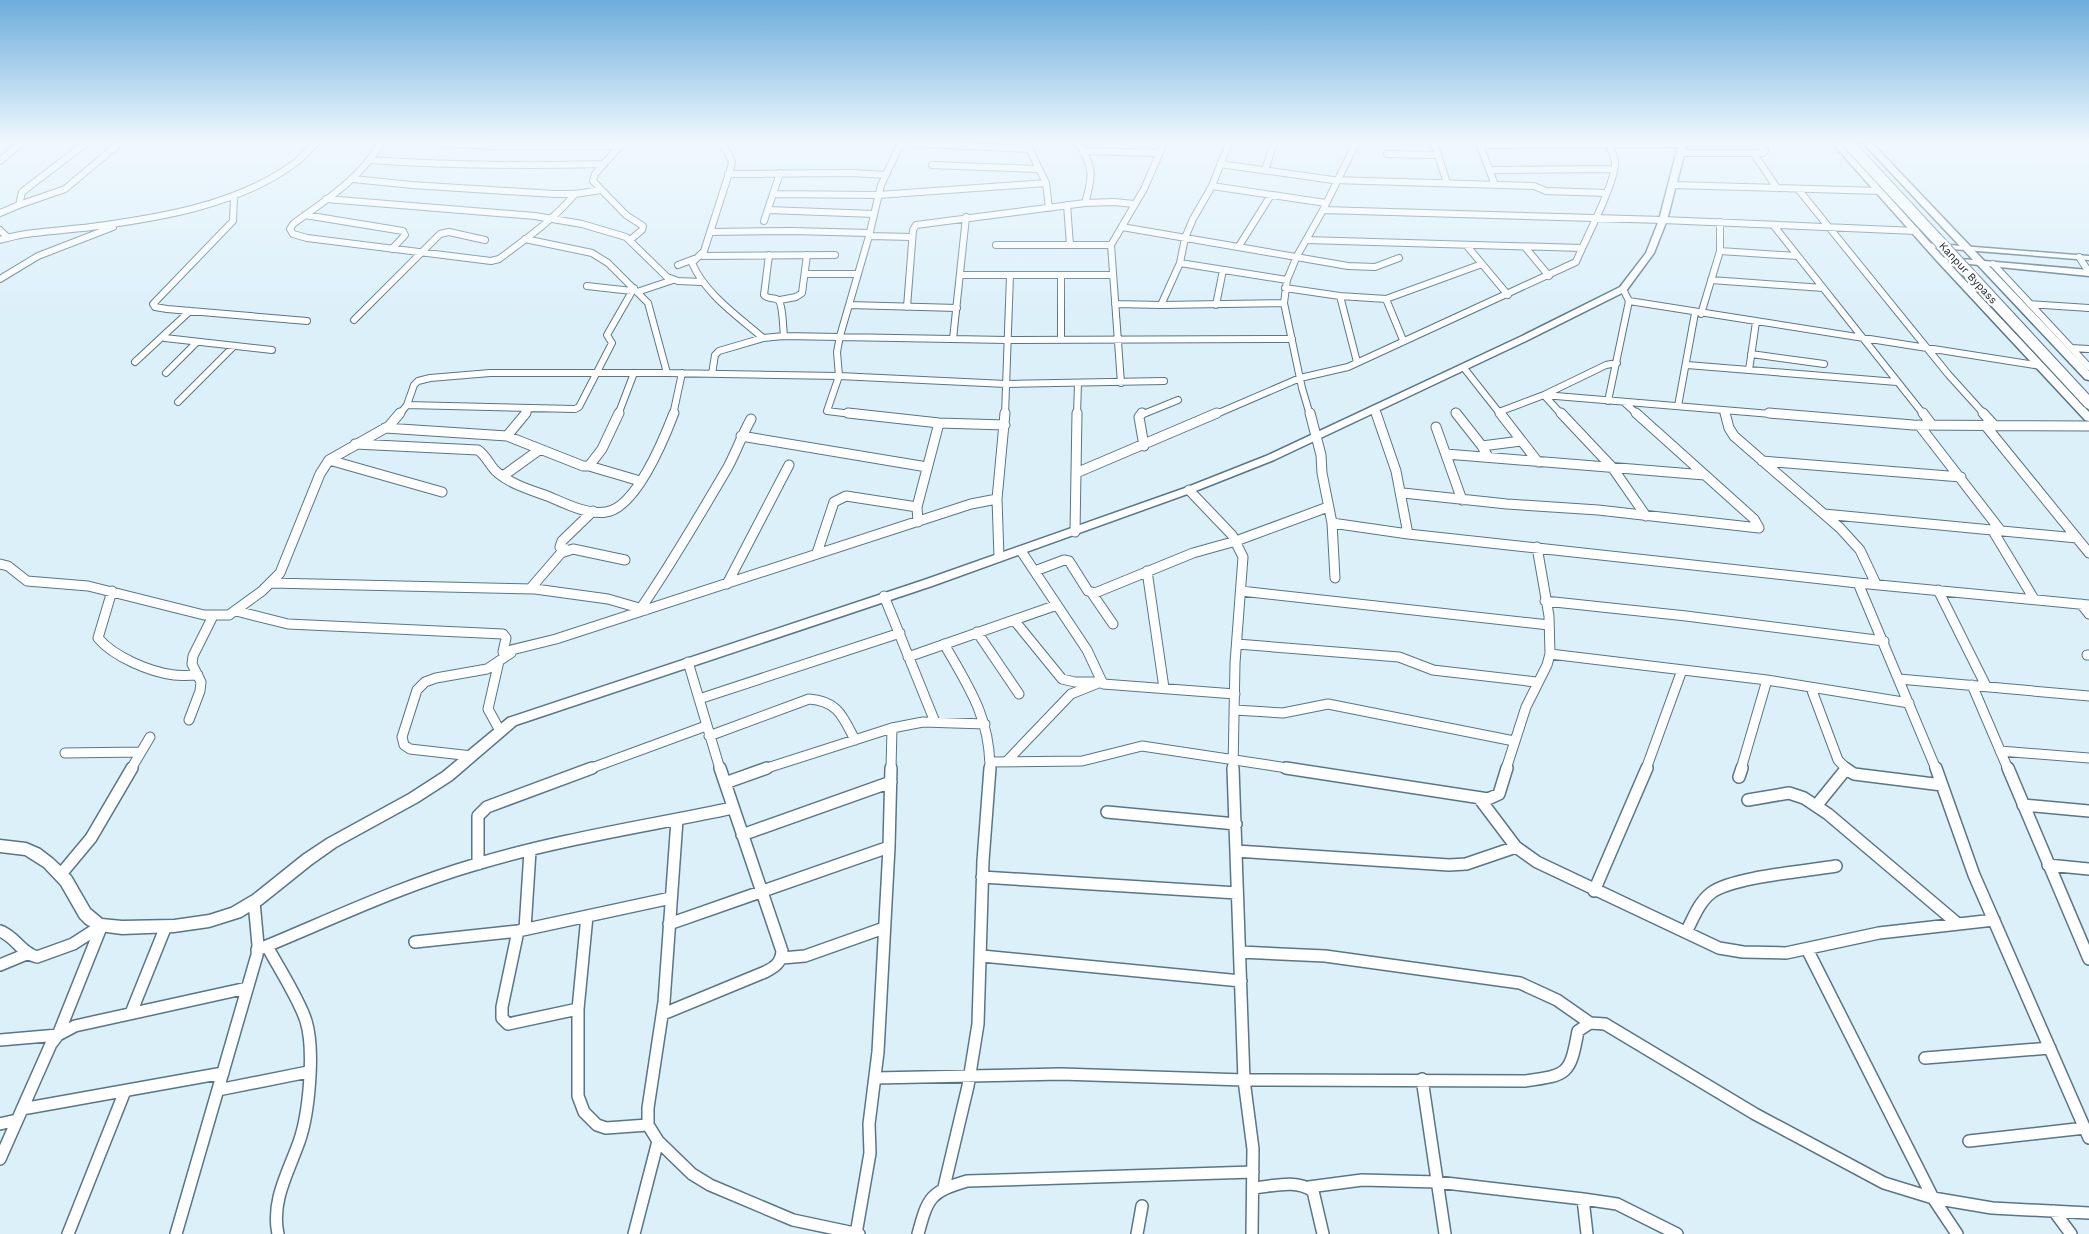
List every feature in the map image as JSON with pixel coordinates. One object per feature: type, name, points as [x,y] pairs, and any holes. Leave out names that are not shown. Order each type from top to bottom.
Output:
[{"type":"highway","name":"Kanpur Bypass","points":[[1901,201],[2089,403]]},
{"type":"highway","name":"Kanpur Bypass","points":[[1911,201],[2089,389]]},
{"type":"main road","points":[[1889,201],[1940,259],[2089,418]]},
{"type":"main road","points":[[1922,201],[2089,377]]},
{"type":"street","points":[[19,205],[20,201]]},
{"type":"street","points":[[0,213],[33,201]]},
{"type":"street","points":[[0,240],[124,222],[215,201]]},
{"type":"street","points":[[234,201],[233,221],[227,229],[153,304],[155,307],[307,322]]},
{"type":"street","points":[[324,201],[292,224],[290,229],[293,234],[308,238],[392,250],[491,261],[499,259],[553,218],[570,201]]},
{"type":"street","points":[[345,201],[553,218],[582,224],[630,240],[661,271],[673,280]]},
{"type":"street","points":[[612,201],[626,215],[643,226],[642,230],[630,240]]},
{"type":"street","points":[[720,201],[704,251],[692,264],[702,282],[764,338]]},
{"type":"street","points":[[764,221],[771,201]]},
{"type":"street","points":[[877,201],[840,336],[837,352],[839,376],[828,411],[939,423],[1005,425]]},
{"type":"street","points":[[1048,201],[1049,208]]},
{"type":"street","points":[[1121,383],[1111,245],[1136,201]]},
{"type":"street","points":[[1161,305],[1180,263],[1185,238],[1204,201]]},
{"type":"street","points":[[1239,246],[1267,201]]},
{"type":"street","points":[[1309,201],[1326,203],[1297,256],[1286,284],[1284,303],[1307,407],[1314,422],[1321,455],[1328,508],[1332,523],[1335,578]]},
{"type":"street","points":[[1076,473],[1144,446],[1300,378],[1348,367],[1403,340],[1549,276],[1576,262],[1602,201]]},
{"type":"street","points":[[0,846],[25,849],[38,855],[61,874],[84,915],[94,924],[108,927],[166,926],[217,919],[235,914],[254,902],[318,852],[370,820],[426,790],[472,756],[499,729],[523,716],[1021,551],[1189,490],[1270,458],[1375,410],[1623,289],[1650,253],[1669,201]]},
{"type":"street","points":[[1807,201],[1931,350],[1948,374],[1994,425]]},
{"type":"street","points":[[907,307],[912,237],[916,224],[1085,203],[1114,202],[1134,204]]},
{"type":"street","points":[[1067,206],[1070,245]]},
{"type":"street","points":[[768,210],[874,214]]},
{"type":"street","points":[[1323,210],[1594,220],[1720,222],[1774,226],[1916,231]]},
{"type":"street","points":[[305,215],[403,231],[405,235],[392,250]]},
{"type":"street","points":[[953,339],[966,217]]},
{"type":"street","points":[[0,279],[38,256],[96,235],[124,222]]},
{"type":"street","points":[[1678,406],[1698,313],[1720,251],[1720,222]]},
{"type":"street","points":[[1774,226],[1932,425]]},
{"type":"street","points":[[1122,227],[1348,266],[1375,267],[1400,258]]},
{"type":"street","points":[[0,230],[8,238]]},
{"type":"street","points":[[710,232],[792,231],[912,237]]},
{"type":"street","points":[[354,320],[440,234],[444,233],[484,240]]},
{"type":"street","points":[[525,239],[599,256],[648,303],[667,372]]},
{"type":"street","points":[[1306,240],[1582,248]]},
{"type":"street","points":[[996,245],[1111,245]]},
{"type":"street","points":[[1928,245],[2089,258]]},
{"type":"street","points":[[1467,246],[1508,295]]},
{"type":"street","points":[[1525,247],[1549,276]]},
{"type":"street","points":[[1991,250],[1997,264],[2030,304],[2089,367]]},
{"type":"street","points":[[1720,251],[1797,256]]},
{"type":"street","points":[[769,255],[764,296],[780,300],[800,295],[807,255]]},
{"type":"street","points":[[678,265],[696,258],[835,255]]},
{"type":"street","points":[[2079,257],[2089,272]]},
{"type":"street","points":[[1940,259],[2089,272]]},
{"type":"street","points":[[1180,263],[1223,270],[1340,296],[1386,299],[1482,264]]},
{"type":"street","points":[[1216,305],[1223,270]]},
{"type":"street","points":[[805,274],[858,274]]},
{"type":"street","points":[[960,275],[1112,275]]},
{"type":"street","points":[[999,557],[997,499],[1005,425],[1010,275]]},
{"type":"street","points":[[1061,275],[1061,339]]},
{"type":"street","points":[[587,286],[634,290],[673,280],[702,282]]},
{"type":"street","points":[[1711,280],[1823,288]]},
{"type":"street","points":[[1608,401],[1629,301],[1623,289]]},
{"type":"street","points":[[407,405],[575,409],[579,406],[598,374],[612,343],[607,335],[634,290]]},
{"type":"street","points":[[1340,296],[1357,362]]},
{"type":"street","points":[[1386,299],[1403,340]]},
{"type":"street","points":[[780,300],[784,336]]},
{"type":"street","points":[[1629,301],[2041,366]]},
{"type":"street","points":[[1115,304],[1216,305],[1284,303]]},
{"type":"street","points":[[2030,304],[2089,308]]},
{"type":"street","points":[[849,305],[957,308]]},
{"type":"street","points":[[136,362],[190,311]]},
{"type":"street","points":[[1749,370],[1756,322]]},
{"type":"street","points":[[164,335],[165,338],[170,339],[272,350]]},
{"type":"street","points":[[712,374],[715,355],[719,351],[764,338],[784,336],[1007,340],[1292,339]]},
{"type":"street","points":[[166,373],[197,342]]},
{"type":"street","points":[[178,402],[234,346]]},
{"type":"street","points":[[2071,348],[2089,349]]},
{"type":"street","points":[[1751,354],[1824,364]]},
{"type":"street","points":[[1499,412],[1544,395],[1606,365],[1617,363]]},
{"type":"street","points":[[1686,365],[1897,382]]},
{"type":"street","points":[[1464,368],[1538,462]]},
{"type":"street","points":[[0,564],[8,566],[27,580],[72,584],[112,591],[204,615],[229,615],[236,612],[280,573],[320,474],[329,460],[392,424],[407,405],[414,385],[418,381],[430,378],[490,373],[598,374],[667,372],[839,376],[1006,384],[1164,381]]},
{"type":"street","points":[[590,466],[613,427],[634,373]]},
{"type":"street","points":[[354,444],[478,450],[488,458],[491,467],[503,476],[540,494],[593,511],[604,512],[616,508],[624,502],[640,481],[657,451],[676,405],[682,373]]},
{"type":"street","points":[[1075,532],[1078,383]]},
{"type":"street","points":[[1544,395],[1625,403],[1919,425],[2089,426]]},
{"type":"street","points":[[1544,395],[1612,466],[1636,498],[1646,516]]},
{"type":"street","points":[[1144,446],[1139,417],[1142,413],[1178,400]]},
{"type":"street","points":[[1402,493],[1760,528],[1754,518],[1625,403]]},
{"type":"street","points":[[507,436],[529,409]]},
{"type":"street","points":[[1375,410],[1392,455],[1402,493],[1408,534]]},
{"type":"street","points":[[1724,410],[1729,428],[1734,436],[1840,528],[1860,550],[1876,584]]},
{"type":"street","points":[[1456,412],[1482,446],[1488,458]]},
{"type":"street","points":[[644,609],[729,464],[741,436],[751,419]]},
{"type":"street","points":[[918,522],[917,507],[939,423]]},
{"type":"street","points":[[1919,425],[1961,477],[1997,531],[2034,599]]},
{"type":"street","points":[[1985,425],[2089,553]]},
{"type":"street","points":[[1436,427],[1462,500]]},
{"type":"street","points":[[384,428],[507,436],[583,466],[590,466],[640,481]]},
{"type":"street","points":[[440,448],[450,432]]},
{"type":"street","points":[[741,436],[927,468]]},
{"type":"street","points":[[1482,446],[1521,441]]},
{"type":"street","points":[[503,476],[539,450]]},
{"type":"street","points":[[1446,454],[1705,475]]},
{"type":"street","points":[[329,460],[442,492]]},
{"type":"street","points":[[1762,462],[1961,477]]},
{"type":"street","points":[[727,584],[789,465]]},
{"type":"street","points":[[1189,490],[1236,541],[1243,557],[1237,644],[1233,759],[1244,1080],[1254,1188],[1252,1234]]},
{"type":"street","points":[[817,553],[834,502],[838,498],[846,496],[917,507]]},
{"type":"street","points":[[236,612],[288,624],[503,634],[506,638],[503,652],[556,639],[971,504],[997,499]]},
{"type":"street","points":[[1091,592],[1095,593],[1193,554],[1236,541],[1328,508]]},
{"type":"street","points":[[567,550],[560,547],[562,541],[593,511]]},
{"type":"street","points":[[1824,514],[2077,538]]},
{"type":"street","points":[[1332,523],[1408,534],[1858,583],[2085,604],[2089,614]]},
{"type":"street","points":[[990,762],[1082,761],[1142,746],[1488,799],[1499,794],[1514,741],[1536,682],[1546,667],[1550,654],[1549,625],[1537,547]]},
{"type":"street","points":[[530,589],[561,553],[567,550],[573,549],[625,560]]},
{"type":"street","points":[[1021,551],[1087,650],[1101,682]]},
{"type":"street","points":[[1035,571],[1064,560],[1069,561],[1088,591],[1091,592],[1113,624]]},
{"type":"street","points":[[1147,571],[1164,688]]},
{"type":"street","points":[[270,583],[530,589],[608,599],[644,609]]},
{"type":"street","points":[[1858,583],[1910,703],[1974,875],[2088,1135],[1969,1141]]},
{"type":"street","points":[[1938,590],[1986,686]]},
{"type":"street","points":[[112,591],[98,638],[100,644],[109,651],[164,673],[198,675]]},
{"type":"street","points":[[1241,591],[1549,625]]},
{"type":"street","points":[[884,596],[935,722]]},
{"type":"street","points":[[1545,601],[1686,616],[1884,641]]},
{"type":"street","points":[[908,656],[1057,605]]},
{"type":"street","points":[[188,720],[200,691],[201,682],[192,664],[193,656],[214,616]]},
{"type":"street","points":[[1014,620],[1062,679],[1075,682],[1101,682],[1108,685],[1235,694]]},
{"type":"street","points":[[977,632],[1019,694]]},
{"type":"street","points":[[698,699],[900,633]]},
{"type":"street","points":[[944,644],[982,712],[990,762],[982,877],[982,956],[978,1024],[970,1076],[944,1187]]},
{"type":"street","points":[[1237,644],[1398,657],[1433,670],[1536,682]]},
{"type":"street","points":[[472,756],[410,749],[404,745],[402,737],[417,690],[425,682],[436,678],[487,669],[494,666],[500,658],[520,648]]},
{"type":"street","points":[[1550,654],[1767,680],[1910,703]]},
{"type":"street","points":[[499,729],[488,709],[500,658]]},
{"type":"street","points":[[663,1014],[765,972],[778,965],[782,958],[782,951],[707,731],[688,662]]},
{"type":"street","points":[[1594,891],[1642,778],[1682,670]]},
{"type":"street","points":[[1899,679],[2089,696]]},
{"type":"street","points":[[1740,777],[1767,680]]},
{"type":"street","points":[[1007,761],[1071,694],[1101,682]]},
{"type":"street","points":[[1972,685],[2089,959]]},
{"type":"street","points":[[1811,688],[1838,760],[1846,769],[1854,774],[1942,786]]},
{"type":"street","points":[[478,864],[478,816],[487,806],[707,731],[809,699],[822,699],[834,705],[855,740]]},
{"type":"street","points":[[1235,710],[1283,713],[1328,704],[1514,741]]},
{"type":"street","points":[[725,782],[892,728],[923,722],[985,724]]},
{"type":"street","points":[[677,820],[663,1014],[648,1108],[648,1125],[658,1141],[692,1174],[710,1185],[793,1220],[857,1234],[870,1153],[869,1124],[875,1078],[889,847],[892,728]]},
{"type":"street","points":[[61,874],[91,838],[150,737]]},
{"type":"street","points":[[2000,750],[2089,758]]},
{"type":"street","points":[[64,754],[141,752]]},
{"type":"street","points":[[1816,806],[1846,769]]},
{"type":"street","points":[[742,835],[891,782]]},
{"type":"street","points":[[1748,800],[1789,793],[1799,795],[1816,806],[1958,924]]},
{"type":"street","points":[[1479,798],[1516,847],[1537,862],[1594,891],[1719,948],[1743,952],[1786,954],[1879,933],[1994,920]]},
{"type":"street","points":[[2023,805],[2089,811]]},
{"type":"street","points":[[176,1234],[247,988],[262,948],[438,876],[478,864],[608,833],[733,808]]},
{"type":"street","points":[[1107,812],[1236,824]]},
{"type":"street","points":[[669,924],[889,847]]},
{"type":"street","points":[[1236,851],[1449,865],[1466,864],[1516,847]]},
{"type":"street","points":[[530,851],[522,930],[502,1007],[502,1018],[508,1024],[578,1010]]},
{"type":"street","points":[[2048,865],[2089,869]]},
{"type":"street","points":[[1686,932],[1702,902],[1712,892],[1734,884],[1836,866]]},
{"type":"street","points":[[982,877],[1237,894]]},
{"type":"street","points":[[414,942],[522,930],[671,898]]},
{"type":"street","points":[[254,902],[262,948],[306,1021],[309,1040],[302,1130],[284,1181],[275,1214],[275,1227],[278,1234]]},
{"type":"street","points":[[587,916],[578,1010],[578,1096],[584,1112],[597,1125],[606,1128],[648,1125]]},
{"type":"street","points":[[0,931],[6,933],[29,954],[37,957],[60,950],[102,925]]},
{"type":"street","points":[[0,1159],[51,1044],[58,1035],[102,925]]},
{"type":"street","points":[[131,1013],[166,926]]},
{"type":"street","points":[[782,958],[805,956],[884,928]]},
{"type":"street","points":[[1807,949],[1933,1198],[1957,1234]]},
{"type":"street","points":[[1240,952],[1325,956],[1520,983],[1542,990],[1559,999],[1590,1023],[1606,1024],[1755,1114],[1884,1182],[1933,1198],[1992,1208],[2089,1212]]},
{"type":"street","points":[[0,965],[29,954]]},
{"type":"street","points":[[982,956],[1241,981]]},
{"type":"street","points":[[0,1040],[58,1035],[76,1026],[247,988]]},
{"type":"street","points":[[875,1078],[1061,1074],[1244,1080],[1525,1080],[1559,1075],[1569,1070],[1574,1058],[1578,1031],[1590,1023]]},
{"type":"street","points":[[1925,1058],[2050,1048]]},
{"type":"street","points":[[218,1090],[308,1072]]},
{"type":"street","points":[[0,1124],[20,1114],[125,1091],[223,1074]]},
{"type":"street","points":[[1422,1080],[1445,1234]]},
{"type":"street","points":[[68,1234],[125,1091]]},
{"type":"street","points":[[634,1234],[658,1141]]},
{"type":"street","points":[[918,1234],[926,1203],[933,1194],[944,1187],[967,1181],[1253,1172]]},
{"type":"street","points":[[1254,1188],[1300,1184],[1309,1187],[1362,1180],[1437,1182],[1617,1204],[1650,1219],[1676,1234]]},
{"type":"street","points":[[1309,1187],[1313,1191],[1323,1234]]},
{"type":"street","points":[[1583,1199],[1587,1234]]},
{"type":"street","points":[[1137,1234],[1142,1206]]},
{"type":"street","points":[[2054,1211],[2071,1234]]}]
